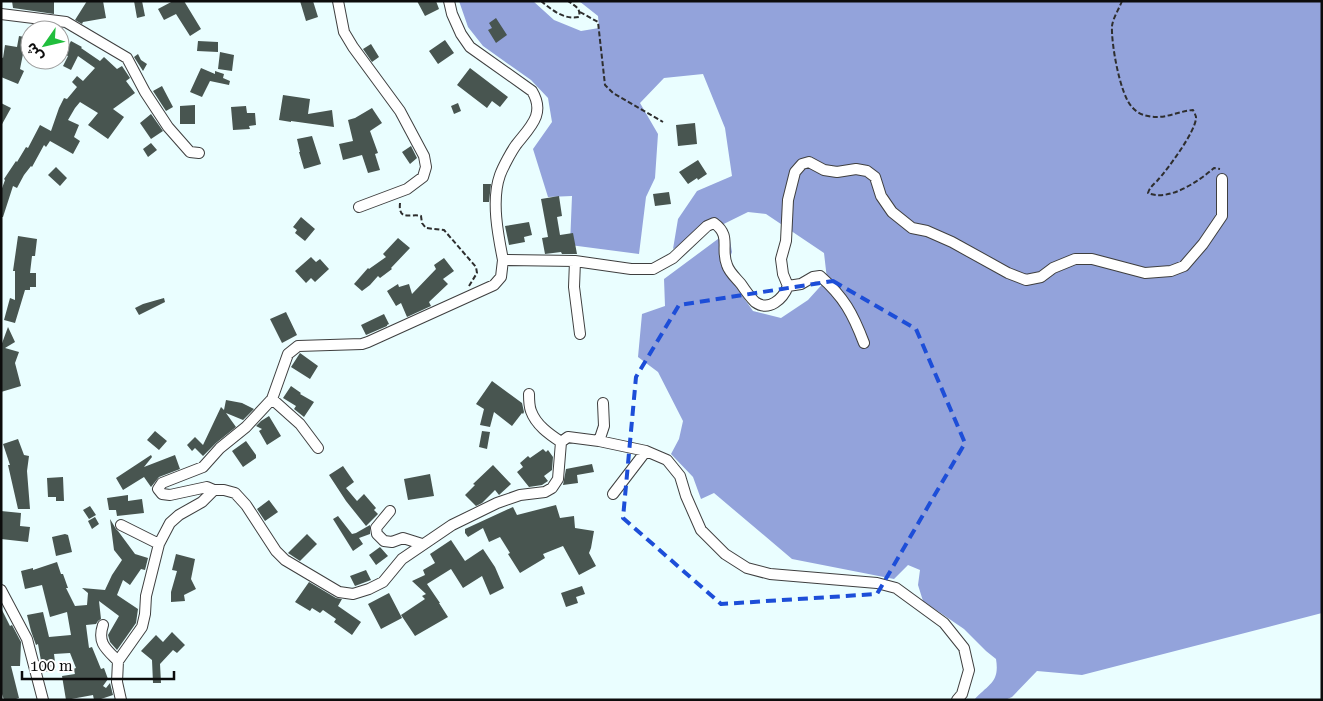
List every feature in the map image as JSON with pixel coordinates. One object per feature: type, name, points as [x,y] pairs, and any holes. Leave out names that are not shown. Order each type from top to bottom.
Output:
[{"type":"street","points":[[338,1],[344,32],[352,47],[400,111],[424,156],[426,167],[423,177],[407,188],[359,207]]},
{"type":"street","points":[[448,1],[461,34],[470,46],[532,91],[536,98],[537,113],[532,127],[515,146],[500,176],[496,202],[498,235],[503,260],[501,277],[494,285],[463,300],[362,344],[298,346],[288,354],[272,399],[246,427],[220,448],[204,467],[162,483],[158,489],[162,494],[170,496],[206,487],[234,493],[246,504],[276,551],[286,560],[339,592],[353,594],[383,582],[402,558],[452,524],[497,503],[520,495],[545,492],[552,488],[558,479],[561,442],[568,437],[599,441],[646,451],[667,460],[680,476],[686,496],[701,530],[725,554],[747,568],[770,574],[877,583],[896,588],[944,623],[964,648],[969,670],[962,694],[957,700]]},
{"type":"street","points":[[1,9],[2,14],[66,22],[127,58],[145,92],[168,127],[190,152],[199,153]]},
{"type":"street","points":[[503,260],[576,261],[631,269],[653,269],[674,258],[707,226],[714,223],[720,228],[724,236],[724,254],[727,266],[761,306],[774,304],[784,295],[788,286],[783,274],[781,259],[786,241],[788,200],[795,172],[802,164],[810,162],[824,170],[836,172],[856,169],[867,171],[875,178],[881,196],[892,212],[912,228],[927,231],[952,242],[1008,273],[1026,280],[1041,277],[1053,268],[1075,259],[1092,259],[1145,273],[1171,271],[1184,266],[1203,244],[1222,216],[1222,179]]},
{"type":"street","points":[[576,261],[574,287],[580,334]]},
{"type":"street","points":[[788,286],[801,284],[813,277],[820,276],[834,289],[848,307],[864,343]]},
{"type":"street","points":[[529,394],[531,410],[536,420],[547,433],[561,442]]},
{"type":"street","points":[[272,399],[300,424],[318,448]]},
{"type":"street","points":[[599,441],[604,426],[602,404]]},
{"type":"street","points":[[613,494],[646,451]]},
{"type":"street","points":[[120,700],[118,661],[142,627],[146,596],[158,544],[170,523],[179,515],[202,502],[214,490]]},
{"type":"street","points":[[390,511],[376,528],[377,534],[384,541],[392,542],[403,538],[422,544]]},
{"type":"street","points":[[121,525],[158,544]]},
{"type":"street","points":[[1,590],[28,639],[43,700]]},
{"type":"street","points":[[104,625],[101,632],[102,643],[118,661]]},
{"type":"path","points":[[541,1],[564,17],[572,19],[579,17],[580,12]]},
{"type":"path","points":[[568,1],[578,8],[580,12],[598,22],[606,88],[663,122]]},
{"type":"path","points":[[1122,1],[1112,24],[1113,46],[1121,84],[1130,106],[1140,113],[1149,116],[1163,118],[1193,110],[1196,116],[1195,124],[1180,152],[1149,188],[1148,193],[1154,195],[1175,192],[1201,179],[1214,168],[1220,169],[1222,179]]},
{"type":"path","points":[[407,188],[400,201],[399,208],[403,214],[421,216],[422,223],[426,228],[444,230],[476,267],[477,273],[469,284],[463,300]]},
{"type":"highlighted area","points":[[833,281],[916,329],[965,443],[877,594],[721,604],[623,518],[636,377],[679,305]]},
{"type":"shaded area","points":[[459,1],[533,1],[554,20],[581,31],[599,28],[598,16],[579,1],[1322,1],[1322,613],[1082,675],[1037,671],[1012,697],[1005,700],[974,700],[992,682],[996,673],[996,659],[964,629],[923,601],[918,585],[920,570],[908,565],[894,579],[792,559],[714,493],[701,499],[693,477],[671,454],[679,439],[683,421],[658,372],[638,357],[642,314],[665,306],[664,279],[722,236],[730,241],[732,252],[726,268],[753,311],[781,318],[808,300],[827,279],[824,253],[766,214],[748,212],[673,249],[678,219],[697,191],[732,176],[725,128],[703,74],[664,78],[640,103],[658,134],[655,178],[646,197],[639,254],[570,245],[572,196],[548,197],[533,149],[552,122],[548,98],[531,80],[483,46],[468,27]]},
{"type":"building","points":[[12,1],[54,1],[54,14],[13,8]]},
{"type":"building","points":[[87,1],[103,1],[106,18],[83,22],[82,24],[75,20]]},
{"type":"building","points":[[134,1],[142,1],[145,16],[137,18]]},
{"type":"building","points":[[173,1],[184,1],[201,29],[190,36],[176,14],[164,20],[158,9]]},
{"type":"building","points":[[300,1],[313,1],[318,17],[306,21]]},
{"type":"building","points":[[417,1],[436,1],[439,9],[425,16]]},
{"type":"building","points":[[496,18],[507,35],[496,43],[488,30],[492,28],[489,23]]},
{"type":"building","points":[[20,36],[20,70],[24,71],[18,84],[1,77],[1,57],[3,58],[5,45],[17,47]]},
{"type":"building","points":[[445,40],[454,53],[438,64],[429,51]]},
{"type":"building","points":[[71,41],[82,47],[100,61],[104,57],[117,69],[122,66],[130,78],[126,81],[135,93],[113,109],[124,117],[108,139],[88,125],[98,113],[80,102],[68,120],[79,125],[74,137],[80,141],[73,154],[50,141],[46,147],[44,145],[32,167],[24,175],[17,188],[13,186],[3,217],[1,217],[1,191],[4,179],[26,147],[28,148],[40,125],[51,131],[64,98],[67,99],[77,87],[72,82],[77,76],[83,81],[95,68],[78,56],[70,70]]},
{"type":"building","points":[[198,41],[218,42],[218,52],[197,51]]},
{"type":"building","points":[[371,44],[379,57],[372,62],[363,49]]},
{"type":"building","points":[[220,52],[234,55],[232,71],[218,69]]},
{"type":"building","points":[[138,54],[141,60],[147,64],[143,71],[134,57]]},
{"type":"building","points":[[201,68],[215,74],[215,71],[224,74],[223,78],[230,81],[229,85],[210,81],[202,97],[190,92]]},
{"type":"building","points":[[470,68],[508,97],[500,107],[492,101],[487,108],[457,85]]},
{"type":"building","points":[[162,86],[173,107],[166,111],[153,91]]},
{"type":"building","points":[[283,95],[310,99],[308,114],[332,110],[334,127],[279,120]]},
{"type":"building","points":[[1,103],[11,108],[1,126]]},
{"type":"building","points":[[458,103],[461,111],[454,114],[451,106]]},
{"type":"building","points":[[195,105],[195,124],[180,124],[180,106]]},
{"type":"building","points":[[246,106],[247,113],[255,113],[256,125],[249,126],[250,129],[233,130],[231,107]]},
{"type":"building","points":[[372,108],[382,123],[370,131],[378,153],[375,154],[380,170],[368,173],[362,155],[343,160],[339,144],[353,141],[348,120]]},
{"type":"building","points":[[151,114],[163,131],[151,139],[140,123]]},
{"type":"building","points":[[695,123],[697,144],[678,146],[676,125]]},
{"type":"building","points":[[312,136],[321,164],[304,169],[297,139]]},
{"type":"building","points":[[151,143],[157,150],[148,157],[143,149]]},
{"type":"building","points":[[411,146],[417,158],[410,164],[402,152]]},
{"type":"building","points":[[698,160],[707,174],[688,184],[679,172]]},
{"type":"building","points":[[56,167],[67,178],[60,186],[48,175]]},
{"type":"building","points":[[483,184],[491,184],[489,202],[483,202]]},
{"type":"building","points":[[669,192],[671,204],[655,206],[653,194]]},
{"type":"building","points":[[559,196],[562,216],[557,217],[560,235],[573,233],[577,254],[562,254],[561,252],[545,254],[542,238],[548,237],[541,199]]},
{"type":"building","points":[[301,217],[315,229],[305,241],[295,233],[297,230],[293,227]]},
{"type":"building","points":[[529,222],[532,235],[524,237],[525,242],[509,245],[505,226]]},
{"type":"building","points":[[18,236],[37,239],[30,273],[36,273],[36,287],[30,287],[30,290],[25,290],[15,323],[4,320],[10,298],[15,300],[15,271],[13,271]]},
{"type":"building","points":[[398,238],[410,248],[392,269],[380,278],[378,276],[362,291],[354,284],[368,268],[386,257],[383,254]]},
{"type":"building","points":[[311,257],[316,262],[320,259],[329,269],[315,282],[311,278],[306,283],[295,271]]},
{"type":"building","points":[[444,258],[454,271],[443,279],[448,284],[429,302],[431,306],[407,317],[401,303],[396,306],[387,291],[398,284],[399,287],[409,284],[412,294],[436,269],[434,265]]},
{"type":"building","points":[[164,298],[165,302],[139,315],[135,308],[143,304]]},
{"type":"building","points":[[286,312],[297,335],[282,343],[270,319]]},
{"type":"building","points":[[384,314],[389,324],[366,335],[361,325]]},
{"type":"building","points":[[8,327],[15,342],[5,348],[19,352],[15,363],[21,386],[1,392],[1,346]]},
{"type":"building","points":[[300,353],[318,366],[310,379],[291,367]]},
{"type":"building","points":[[492,381],[522,403],[524,412],[512,426],[494,412],[490,427],[480,425],[484,409],[476,404]]},
{"type":"building","points":[[291,386],[314,402],[304,417],[294,409],[296,406],[283,398]]},
{"type":"building","points":[[226,400],[242,403],[254,409],[243,420],[226,413],[236,427],[203,456],[195,448],[192,451],[187,445],[195,437],[203,445],[221,407],[224,410]]},
{"type":"building","points":[[269,416],[281,436],[267,445],[259,431],[262,429],[256,426]]},
{"type":"building","points":[[155,431],[167,441],[159,450],[147,440]]},
{"type":"building","points":[[482,431],[490,432],[487,449],[479,447]]},
{"type":"building","points":[[18,439],[24,455],[29,456],[27,471],[30,509],[18,509],[8,465],[10,465],[3,444]]},
{"type":"building","points":[[246,441],[256,455],[256,458],[243,467],[232,451]]},
{"type":"building","points":[[543,449],[546,452],[548,450],[553,457],[552,470],[544,476],[548,481],[542,485],[529,487],[517,472],[523,467],[520,463],[528,456],[530,458]]},
{"type":"building","points":[[151,455],[152,457],[144,467],[175,455],[180,469],[159,477],[151,487],[144,477],[123,490],[116,478]]},
{"type":"building","points":[[592,464],[594,472],[577,475],[578,483],[563,485],[566,469]]},
{"type":"building","points":[[493,465],[511,484],[499,495],[495,490],[482,503],[476,506],[465,495],[475,485],[473,484]]},
{"type":"building","points":[[343,466],[354,482],[346,488],[357,501],[364,494],[376,508],[374,510],[378,514],[366,526],[346,501],[329,475]]},
{"type":"building","points":[[430,474],[434,496],[408,500],[404,479]]},
{"type":"building","points":[[63,477],[64,501],[56,501],[56,497],[48,497],[47,478]]},
{"type":"building","points":[[128,495],[128,501],[142,499],[144,513],[117,516],[116,510],[109,510],[107,498]]},
{"type":"building","points":[[269,500],[278,512],[265,521],[257,509]]},
{"type":"building","points":[[556,505],[560,518],[574,516],[575,528],[594,531],[589,553],[596,566],[579,575],[563,546],[543,554],[545,558],[520,573],[500,537],[489,542],[483,528],[468,537],[465,533],[465,529],[513,507],[517,515]]},
{"type":"building","points":[[90,506],[96,515],[89,519],[83,510]]},
{"type":"building","points":[[1,511],[21,513],[20,526],[30,527],[28,542],[1,539]]},
{"type":"building","points":[[338,516],[352,534],[370,525],[370,534],[359,538],[363,544],[353,551],[333,519]]},
{"type":"building","points":[[95,517],[99,524],[92,529],[88,521]]},
{"type":"building","points":[[110,519],[135,554],[148,558],[145,570],[141,569],[130,585],[123,580],[117,595],[138,609],[136,623],[117,650],[110,642],[108,635],[119,616],[99,601],[101,619],[96,624],[86,625],[89,648],[92,647],[101,669],[104,668],[108,679],[103,686],[106,688],[110,683],[113,695],[98,700],[94,700],[93,695],[66,700],[62,676],[75,674],[73,669],[76,668],[70,653],[54,654],[56,670],[43,672],[38,644],[36,645],[27,615],[43,612],[49,637],[71,635],[67,612],[50,617],[42,585],[25,589],[21,571],[33,568],[33,570],[57,562],[68,588],[66,588],[75,606],[87,605],[88,593],[82,588],[105,590],[122,560],[114,550]]},
{"type":"building","points":[[307,534],[317,544],[300,561],[288,553]]},
{"type":"building","points":[[68,535],[72,552],[56,556],[52,537]]},
{"type":"building","points":[[451,540],[465,561],[483,549],[495,567],[504,588],[490,595],[482,576],[463,588],[451,569],[427,584],[448,617],[415,636],[401,615],[425,599],[422,596],[426,594],[412,581],[425,575],[423,570],[435,563],[430,554]]},
{"type":"building","points":[[380,547],[388,556],[376,565],[369,555]]},
{"type":"building","points":[[176,554],[195,559],[191,579],[196,589],[184,595],[185,601],[171,602],[171,592],[177,571],[172,570]]},
{"type":"building","points":[[366,570],[371,580],[355,586],[350,576]]},
{"type":"building","points":[[309,582],[336,598],[342,599],[338,606],[361,622],[352,635],[334,622],[336,619],[323,610],[320,613],[312,608],[310,611],[295,602]]},
{"type":"building","points":[[582,586],[585,594],[576,597],[578,603],[566,607],[561,593]]},
{"type":"building","points":[[389,593],[402,618],[381,629],[368,604]]},
{"type":"building","points":[[1,608],[21,642],[20,666],[11,666],[19,698],[13,700],[4,700],[1,691]]},
{"type":"building","points":[[172,632],[185,645],[177,653],[173,650],[160,664],[161,683],[153,683],[152,660],[141,651],[156,635],[163,642]]}]
